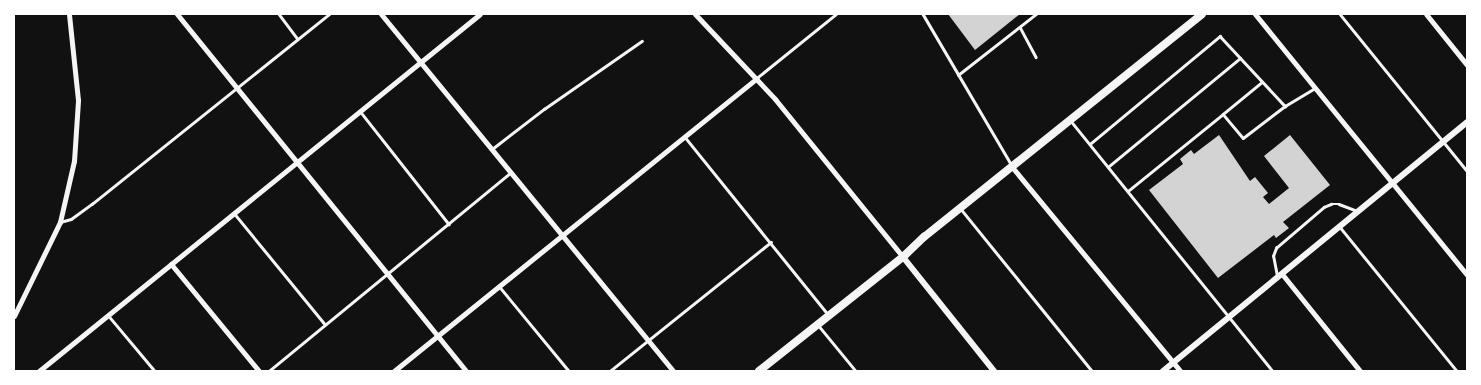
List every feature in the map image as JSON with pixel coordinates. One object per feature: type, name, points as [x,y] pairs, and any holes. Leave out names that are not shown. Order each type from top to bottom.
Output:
[{"type":"main road","points":[[759,371],[903,258],[924,237],[1202,14]]},
{"type":"street","points":[[14,316],[60,222],[69,190],[78,128],[76,68],[68,14]]},
{"type":"street","points":[[177,14],[466,371]]},
{"type":"street","points":[[382,14],[673,371]]},
{"type":"street","points":[[39,371],[480,14]]},
{"type":"street","points":[[695,14],[756,78],[994,371]]},
{"type":"street","points":[[1255,14],[1467,274]]},
{"type":"street","points":[[1426,14],[1467,65]]},
{"type":"street","points":[[394,371],[756,78]]},
{"type":"street","points":[[1163,371],[1467,122]]},
{"type":"street","points":[[1012,167],[1180,371]]},
{"type":"street","points":[[171,264],[259,371]]},
{"type":"street","points":[[1280,275],[1360,371]]},
{"type":"street","points":[[47,365],[52,371]]},
{"type":"lane","points":[[279,14],[298,39]]},
{"type":"lane","points":[[60,222],[70,219],[92,204],[329,14]]},
{"type":"lane","points":[[756,78],[836,14]]},
{"type":"lane","points":[[923,14],[1012,167]]},
{"type":"lane","points":[[958,75],[1036,14]]},
{"type":"lane","points":[[1340,14],[1467,171]]},
{"type":"lane","points":[[1020,27],[1036,57]]},
{"type":"lane","points":[[1090,144],[1220,36],[1285,106]]},
{"type":"lane","points":[[492,149],[544,109],[642,41]]},
{"type":"lane","points":[[1108,167],[1241,58]]},
{"type":"lane","points":[[1128,191],[1262,82]]},
{"type":"lane","points":[[1223,114],[1243,138],[1285,106],[1315,88]]},
{"type":"lane","points":[[360,111],[449,224]]},
{"type":"lane","points":[[1070,120],[1273,371]]},
{"type":"lane","points":[[684,135],[829,315]]},
{"type":"lane","points":[[269,371],[510,173]]},
{"type":"lane","points":[[1280,275],[1273,256],[1276,248],[1324,207],[1331,204],[1339,204],[1358,211]]},
{"type":"lane","points":[[960,209],[1092,371]]},
{"type":"lane","points":[[234,213],[325,324]]},
{"type":"lane","points":[[1340,226],[1457,371]]},
{"type":"lane","points":[[610,371],[771,242]]},
{"type":"lane","points":[[499,286],[569,371]]},
{"type":"lane","points":[[108,315],[155,371]]},
{"type":"lane","points":[[818,324],[856,371]]},
{"type":"building","points":[[948,14],[1020,14],[975,50]]},
{"type":"building","points":[[1219,135],[1250,181],[1255,177],[1268,193],[1263,197],[1269,204],[1289,188],[1264,156],[1290,135],[1330,185],[1283,222],[1289,228],[1276,238],[1274,235],[1218,278],[1149,190],[1183,164],[1180,159],[1191,150],[1194,154]]}]
